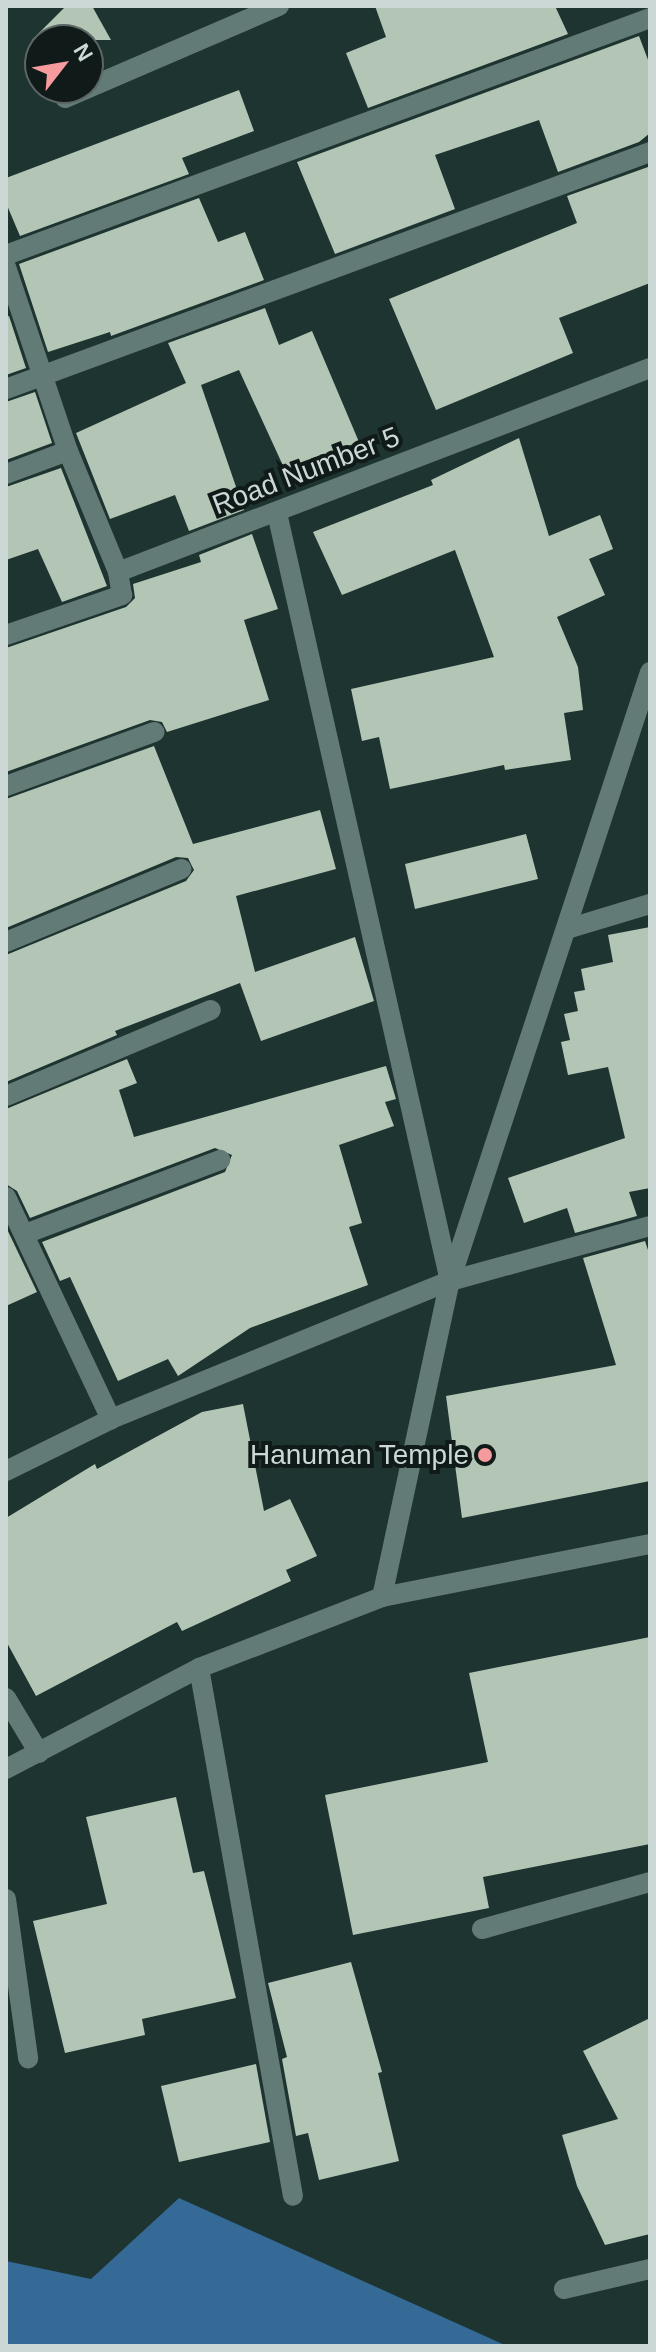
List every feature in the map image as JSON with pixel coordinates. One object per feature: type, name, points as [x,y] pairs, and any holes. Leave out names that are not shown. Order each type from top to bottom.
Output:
[{"type":"street","points":[[104,81],[279,6]]},
{"type":"street","points":[[6,255],[650,18]]},
{"type":"street","points":[[6,389],[650,152]]},
{"type":"street","points":[[6,267],[68,451],[118,572],[122,595],[6,635]]},
{"type":"street","name":"Road Number 5","points":[[118,572],[650,368]]},
{"type":"street","points":[[6,474],[68,451]]},
{"type":"street","points":[[277,513],[450,1281]]},
{"type":"street","points":[[382,1597],[450,1281],[650,672]]},
{"type":"street","points":[[6,786],[154,732]]},
{"type":"street","points":[[6,942],[181,869]]},
{"type":"street","points":[[567,929],[650,904]]},
{"type":"street","points":[[6,1096],[211,1010]]},
{"type":"street","points":[[25,1234],[220,1160]]},
{"type":"street","points":[[6,1197],[111,1419]]},
{"type":"street","points":[[6,1471],[111,1419],[450,1281],[650,1226]]},
{"type":"street","points":[[6,1769],[199,1668],[382,1597],[650,1544]]},
{"type":"street","points":[[199,1668],[293,2196]]},
{"type":"street","points":[[6,1698],[39,1753]]},
{"type":"street","points":[[482,1929],[650,1882]]},
{"type":"street","points":[[6,1899],[28,2058]]},
{"type":"street","points":[[564,2289],[650,2269]]},
{"type":"water","points":[[179,2198],[507,2346],[6,2346],[6,2261],[91,2279]]},
{"type":"building","points":[[66,6],[92,6],[102,24],[48,24]]},
{"type":"building","points":[[375,6],[555,6],[568,34],[368,108],[346,53],[386,37]]},
{"type":"building","points":[[104,27],[111,40],[104,40]]},
{"type":"building","points":[[639,36],[650,65],[650,133],[639,142],[558,172],[539,120],[435,155],[455,209],[335,254],[297,162]]},
{"type":"building","points":[[239,90],[254,131],[182,158],[189,174],[20,236],[6,203],[6,178]]},
{"type":"building","points":[[648,167],[650,283],[559,318],[573,353],[436,410],[389,299],[577,223],[567,196]]},
{"type":"building","points":[[199,198],[218,242],[245,232],[264,280],[111,336],[110,332],[48,352],[19,264]]},
{"type":"building","points":[[265,308],[279,345],[312,331],[359,442],[285,470],[239,370],[201,385],[244,510],[189,531],[175,495],[110,519],[76,433],[186,383],[168,343]]},
{"type":"building","points":[[9,316],[26,368],[6,375],[6,317]]},
{"type":"building","points":[[35,392],[52,443],[6,460],[6,402]]},
{"type":"building","points":[[519,438],[549,536],[600,515],[613,549],[589,559],[605,595],[557,617],[578,667],[583,710],[564,713],[571,760],[505,770],[504,765],[390,789],[379,737],[362,741],[351,689],[494,657],[455,550],[342,595],[313,532],[433,485],[431,480]]},
{"type":"building","points":[[61,468],[107,586],[62,602],[38,549],[6,560],[6,487]]},
{"type":"building","points":[[252,534],[278,609],[244,620],[269,700],[167,732],[162,722],[150,720],[6,772],[6,648],[126,607],[135,598],[133,584],[201,562],[199,555]]},
{"type":"building","points":[[154,746],[193,844],[320,810],[336,869],[236,896],[255,972],[355,937],[374,1001],[261,1041],[240,983],[115,1031],[117,1035],[6,1082],[6,955],[186,881],[194,870],[188,858],[176,857],[6,928],[6,799]]},
{"type":"building","points":[[526,834],[538,879],[415,909],[405,864]]},
{"type":"building","points":[[650,927],[650,1188],[629,1192],[637,1216],[575,1233],[567,1208],[524,1223],[508,1178],[625,1138],[608,1067],[568,1075],[561,1042],[570,1040],[564,1014],[578,1011],[574,992],[585,990],[581,969],[613,962],[608,935]]},
{"type":"building","points":[[127,1059],[137,1083],[119,1090],[134,1137],[386,1066],[396,1099],[385,1102],[394,1126],[339,1145],[362,1223],[349,1227],[368,1285],[250,1328],[178,1376],[168,1359],[118,1381],[70,1277],[60,1281],[42,1242],[225,1172],[232,1155],[215,1148],[30,1218],[17,1191],[6,1184],[6,1109]]},
{"type":"building","points":[[6,1227],[37,1292],[6,1306]]},
{"type":"building","points":[[645,1241],[650,1256],[650,1481],[462,1518],[446,1396],[616,1365],[583,1258]]},
{"type":"building","points":[[243,1404],[264,1511],[290,1499],[317,1556],[286,1570],[291,1581],[182,1631],[177,1622],[36,1696],[6,1641],[6,1518],[95,1464],[97,1469],[202,1412]]},
{"type":"building","points":[[650,1637],[650,1844],[483,1877],[489,1908],[353,1935],[325,1795],[488,1762],[469,1673]]},
{"type":"building","points":[[176,1797],[193,1873],[204,1871],[236,1998],[142,2019],[145,2035],[65,2053],[33,1921],[107,1904],[86,1817]]},
{"type":"building","points":[[351,1962],[382,2072],[378,2073],[399,2161],[319,2180],[308,2133],[296,2136],[282,2059],[287,2057],[268,1983]]},
{"type":"building","points":[[650,2018],[650,2234],[605,2245],[577,2186],[562,2135],[618,2119],[583,2051]]},
{"type":"building","points":[[256,2064],[270,2142],[179,2162],[161,2086]]},
{"type":"place","name":"Hanuman Temple","points":[[485,1455]]}]
